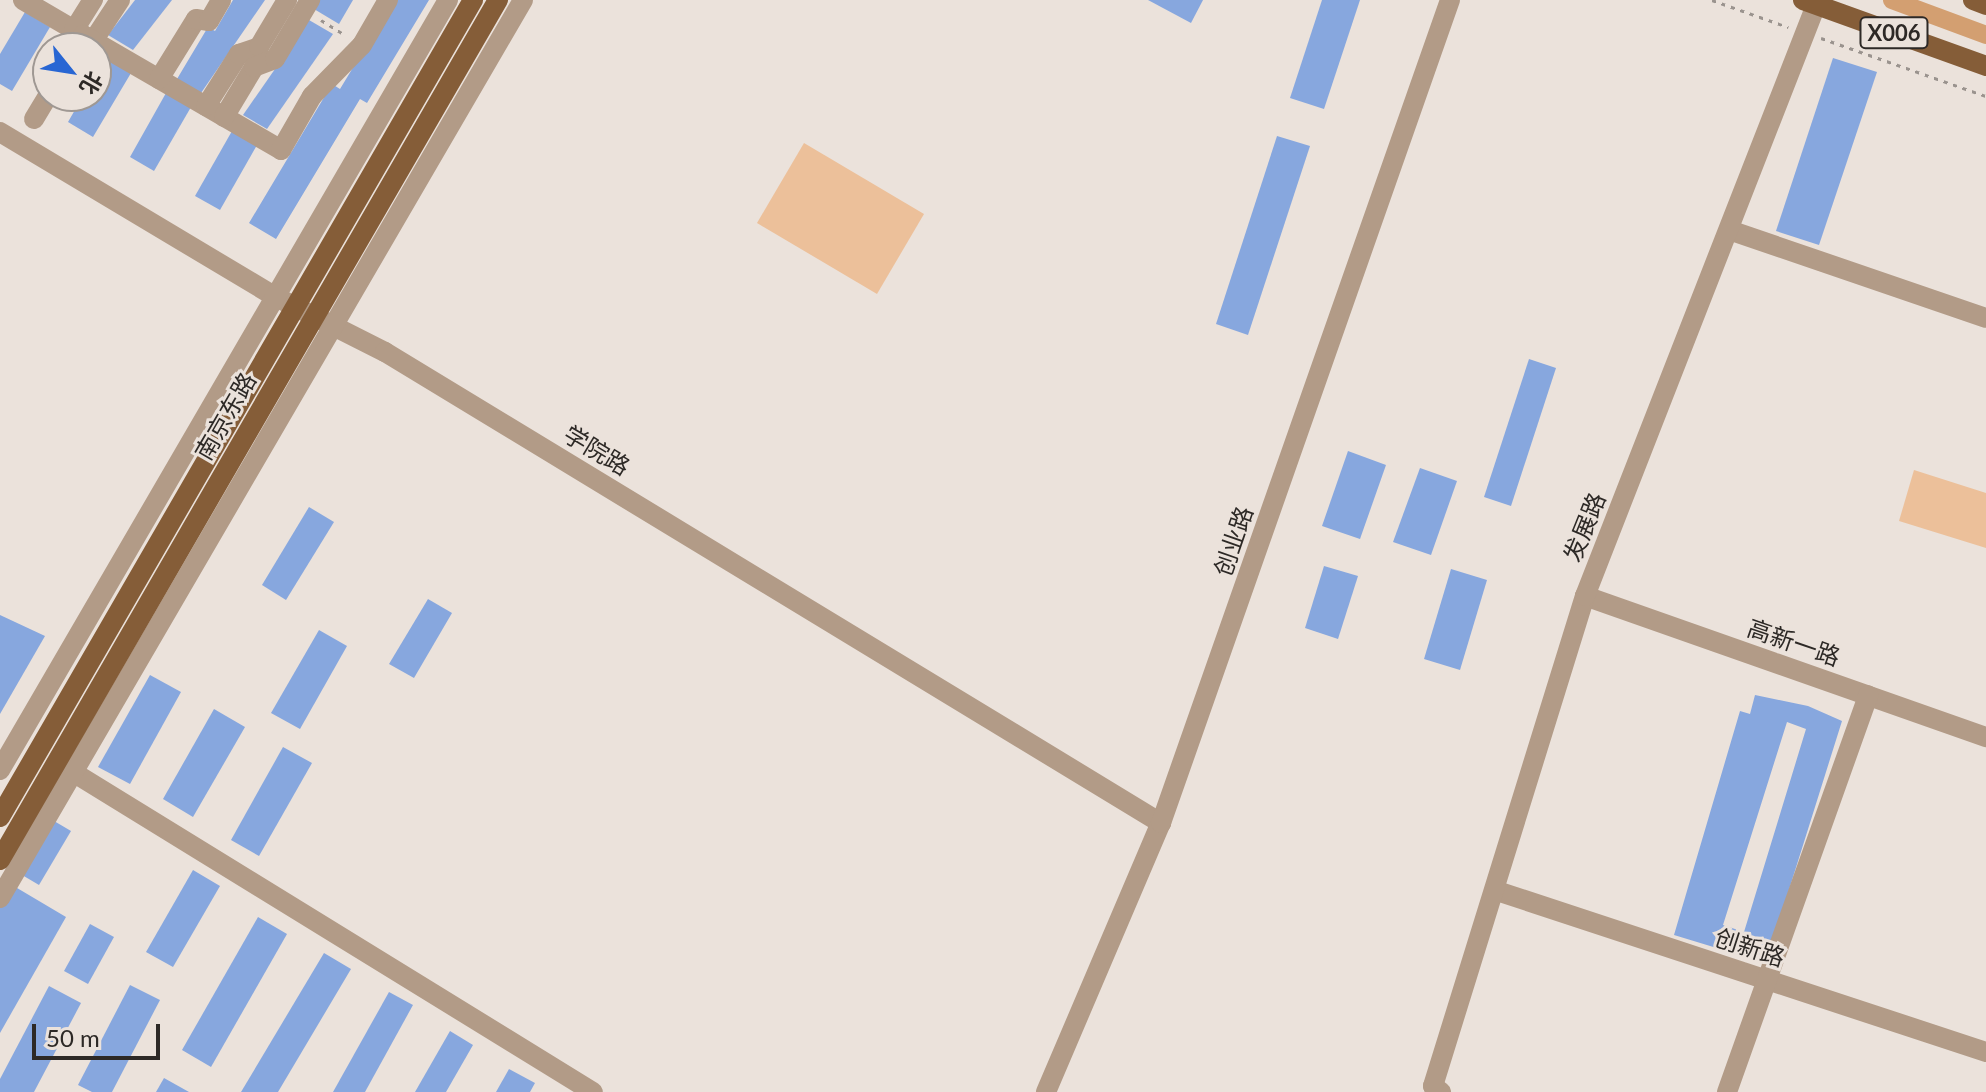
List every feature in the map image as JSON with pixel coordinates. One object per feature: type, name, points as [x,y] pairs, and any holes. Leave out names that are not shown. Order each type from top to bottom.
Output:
[{"type":"main road","name":"南京东路","points":[[0,860],[64,767],[473,0]]},
{"type":"main road","name":"南京东路","points":[[0,817],[304,312],[498,0]]},
{"type":"main road","points":[[1973,0],[1986,5]]},
{"type":"main road","name":"X006","points":[[1812,2],[1986,66]]},
{"type":"street","points":[[23,0],[73,32]]},
{"type":"street","points":[[84,32],[93,0]]},
{"type":"street","points":[[88,32],[120,0]]},
{"type":"street","points":[[159,79],[196,19],[209,21],[221,0]]},
{"type":"street","points":[[112,54],[281,150],[312,96],[362,45],[388,0]]},
{"type":"street","points":[[0,770],[448,0]]},
{"type":"street","points":[[0,898],[64,767],[333,326],[523,0]]},
{"type":"street","name":"创业路","points":[[1046,1092],[1161,823],[1450,0]]},
{"type":"street","name":"发展路","points":[[1437,1089],[1585,596],[1732,231],[1805,33],[1812,2]]},
{"type":"street","points":[[215,112],[254,67],[275,59],[300,3]]},
{"type":"street","points":[[34,119],[38,112]]},
{"type":"street","name":"学院路","points":[[0,132],[276,297],[333,326],[1161,823]]},
{"type":"street","points":[[1732,231],[1986,318]]},
{"type":"street","name":"高新一路","points":[[1585,596],[1986,737]]},
{"type":"street","points":[[1727,1092],[1769,981],[1868,695]]},
{"type":"street","points":[[64,767],[593,1092]]},
{"type":"street","name":"创新路","points":[[1497,891],[1986,1052]]},
{"type":"path","points":[[1712,0],[1986,96]]},
{"type":"path","points":[[300,3],[362,45]]},
{"type":"shaded area","points":[[804,143],[924,214],[877,294],[757,223]]},
{"type":"shaded area","points":[[1914,470],[1986,493],[1986,548],[1899,521]]},
{"type":"building","points":[[135,0],[172,0],[133,50],[112,37],[110,32]]},
{"type":"building","points":[[233,0],[265,0],[201,93],[177,79],[208,27],[215,31]]},
{"type":"building","points":[[320,0],[353,0],[339,24],[314,9]]},
{"type":"building","points":[[394,0],[429,0],[367,103],[360,99],[276,239],[249,223],[332,84],[340,89]]},
{"type":"building","points":[[1148,0],[1203,0],[1191,23]]},
{"type":"building","points":[[1322,0],[1360,0],[1324,109],[1290,98]]},
{"type":"building","points":[[25,12],[50,27],[47,32],[32,32],[32,57],[12,91],[0,84],[0,54]]},
{"type":"building","points":[[309,20],[333,34],[267,129],[243,115]]},
{"type":"building","points":[[1833,58],[1877,72],[1819,245],[1776,231]]},
{"type":"building","points":[[112,62],[131,73],[112,105]]},
{"type":"building","points":[[166,93],[191,107],[154,171],[130,157]]},
{"type":"building","points":[[74,112],[108,112],[93,137],[68,122]]},
{"type":"building","points":[[232,131],[257,145],[220,210],[195,196]]},
{"type":"building","points":[[1277,136],[1310,146],[1248,335],[1216,324]]},
{"type":"building","points":[[1529,359],[1556,368],[1511,506],[1484,497]]},
{"type":"building","points":[[1348,451],[1386,465],[1360,539],[1322,526]]},
{"type":"building","points":[[1420,468],[1457,481],[1431,555],[1393,542]]},
{"type":"building","points":[[309,507],[334,522],[286,600],[262,585]]},
{"type":"building","points":[[1324,566],[1358,576],[1338,639],[1305,628]]},
{"type":"building","points":[[1451,569],[1487,580],[1460,670],[1424,659]]},
{"type":"building","points":[[428,599],[452,613],[414,678],[389,664]]},
{"type":"building","points":[[0,615],[45,636],[0,714]]},
{"type":"building","points":[[319,630],[347,646],[300,729],[271,713]]},
{"type":"building","points":[[150,675],[181,692],[130,784],[98,767]]},
{"type":"building","points":[[1755,695],[1808,706],[1842,721],[1766,963],[1674,935],[1740,711],[1750,714]],"holes":[[[1787,722],[1806,729],[1744,932],[1723,925]]]},
{"type":"building","points":[[214,709],[245,727],[193,817],[163,799]]},
{"type":"building","points":[[283,747],[312,763],[259,856],[231,840]]},
{"type":"building","points":[[49,818],[71,831],[39,885],[17,872]]},
{"type":"building","points":[[193,870],[220,886],[173,967],[146,952]]},
{"type":"building","points":[[12,885],[66,917],[0,1033],[0,906]]},
{"type":"building","points":[[258,917],[287,934],[211,1067],[182,1050]]},
{"type":"building","points":[[90,924],[114,937],[88,984],[64,971]]},
{"type":"building","points":[[324,953],[351,969],[278,1092],[241,1092]]},
{"type":"building","points":[[130,985],[160,1000],[112,1092],[92,1092],[78,1085]]},
{"type":"building","points":[[49,986],[81,1003],[34,1092],[0,1092],[0,1079]]},
{"type":"building","points":[[389,992],[413,1005],[365,1092],[333,1092]]},
{"type":"building","points":[[450,1031],[473,1045],[446,1092],[415,1092]]},
{"type":"building","points":[[509,1069],[535,1083],[530,1092],[496,1092]]},
{"type":"building","points":[[164,1078],[189,1092],[156,1092]]},
{"type":"waterway","points":[[1892,0],[1986,35]]}]
